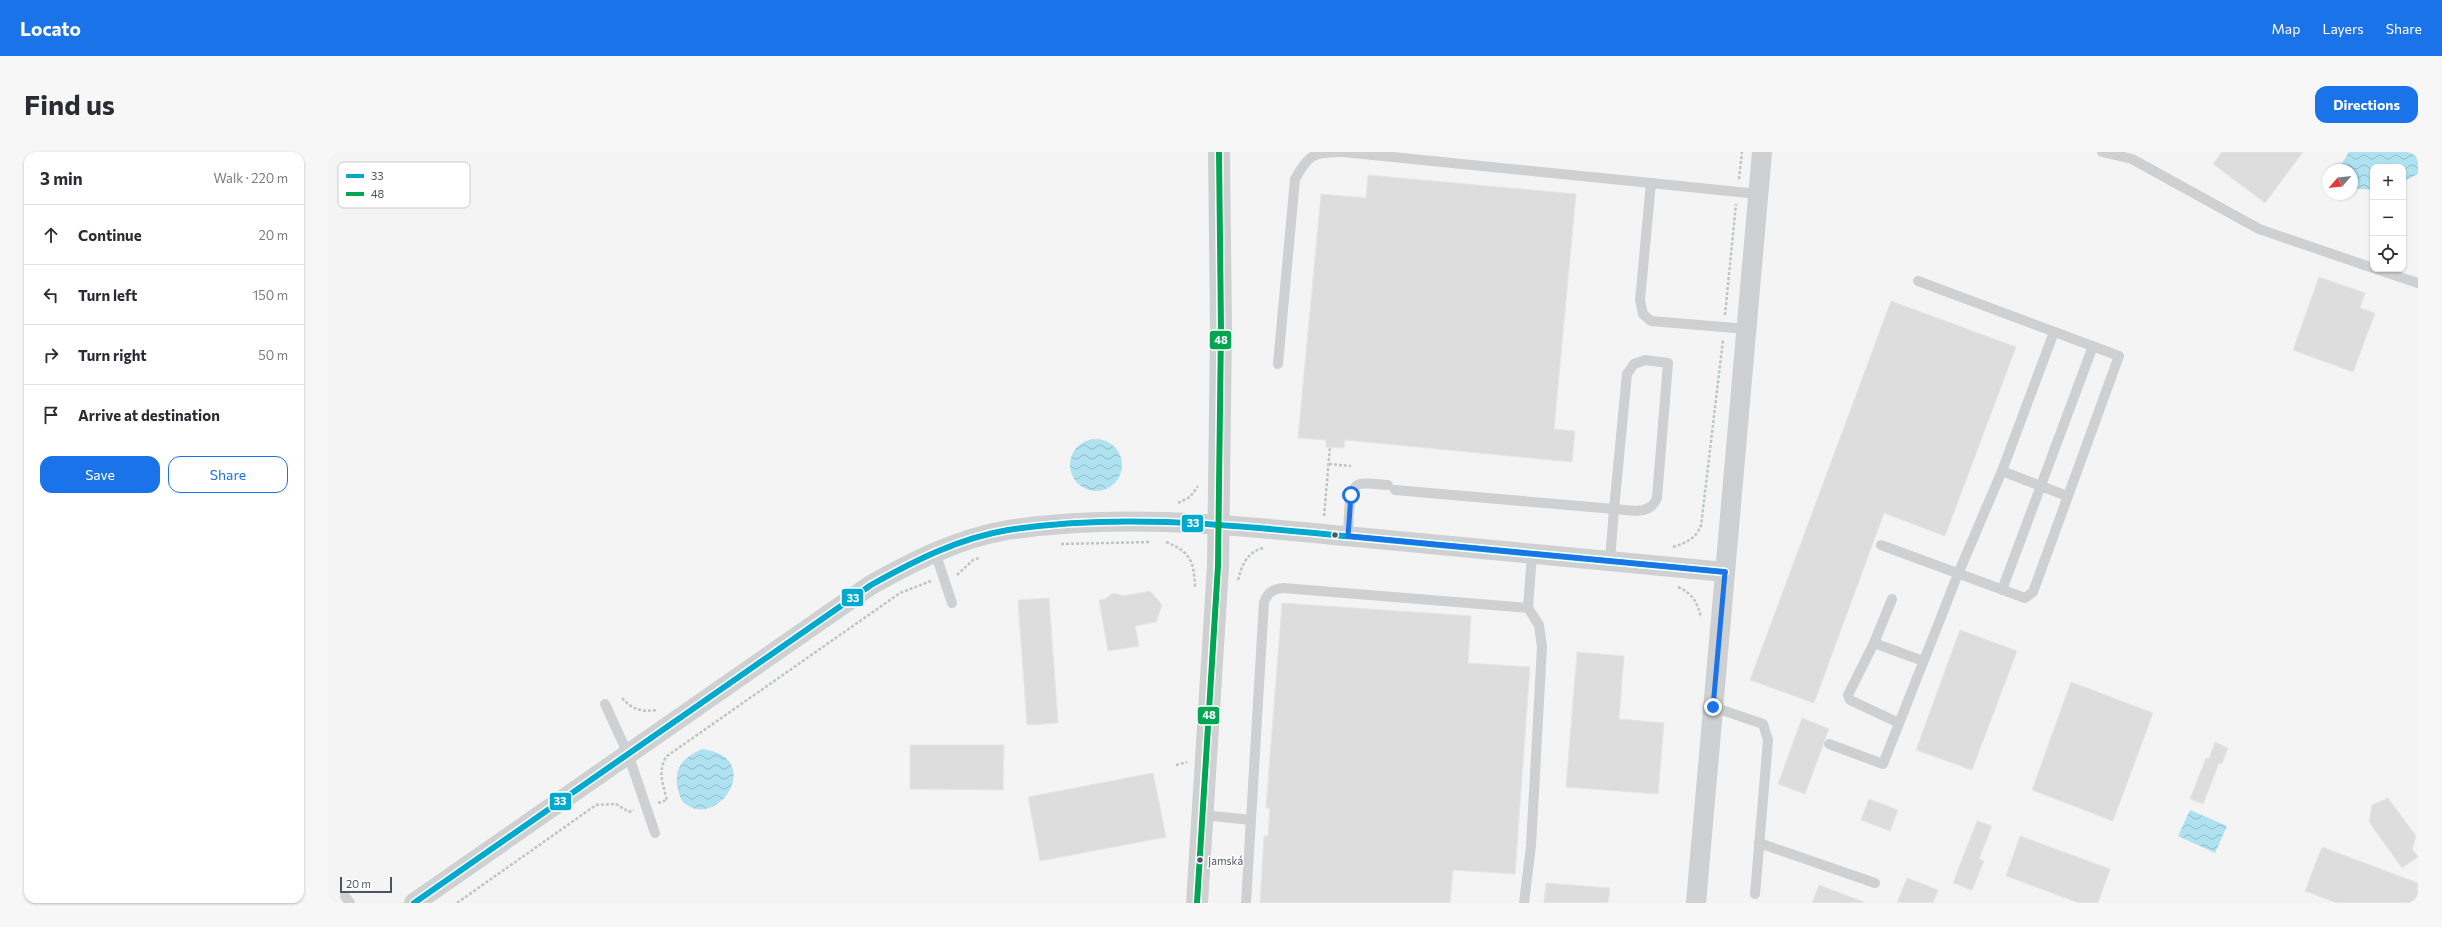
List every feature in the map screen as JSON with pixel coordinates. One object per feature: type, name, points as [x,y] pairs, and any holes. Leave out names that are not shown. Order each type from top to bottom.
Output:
[{"type":"street","points":[[1197,903],[1219,524],[1221,329],[1219,152]]},
{"type":"street","points":[[1696,903],[1762,152]]},
{"type":"street","points":[[414,903],[871,585],[935,552],[963,541],[1006,530],[1084,521],[1219,524],[1725,572]]},
{"type":"lane","points":[[1278,364],[1295,179],[1304,162],[1317,153],[1343,152],[1758,194]]},
{"type":"lane","points":[[2102,152],[2132,159],[2259,229],[2370,267]]},
{"type":"lane","points":[[1651,183],[1640,300],[1643,314],[1651,320],[1659,322],[1747,329]]},
{"type":"lane","points":[[2385,272],[2418,283]]},
{"type":"lane","points":[[1881,545],[2025,598],[2033,592],[2119,356],[1918,281]]},
{"type":"lane","points":[[1829,744],[1883,764],[1958,574],[2002,471],[2054,332]]},
{"type":"lane","points":[[2002,590],[2093,346]]},
{"type":"lane","points":[[1348,536],[1351,495],[1354,487],[1360,484],[1392,488],[1614,508],[1647,510],[1654,505],[1657,498],[1668,363],[1639,361],[1630,368],[1627,374],[1614,508],[1610,561]]},
{"type":"lane","points":[[2002,471],[2067,496]]},
{"type":"lane","points":[[935,552],[952,603]]},
{"type":"lane","points":[[1524,903],[1530,846],[1542,647],[1539,625],[1528,608],[1532,554]]},
{"type":"lane","points":[[1246,903],[1264,602],[1271,591],[1282,588],[1528,608]]},
{"type":"lane","points":[[1892,599],[1874,643],[1848,695],[1850,700],[1899,723]]},
{"type":"lane","points":[[1874,643],[1923,661]]},
{"type":"lane","points":[[605,704],[628,754],[655,833]]},
{"type":"lane","points":[[1713,707],[1763,724],[1768,740],[1755,894]]},
{"type":"lane","points":[[1203,815],[1251,820]]},
{"type":"lane","points":[[1759,842],[1875,883]]},
{"type":"path","points":[[1669,549],[1691,540],[1698,534],[1701,526],[1742,152]]},
{"type":"path","points":[[1324,517],[1330,447]]},
{"type":"path","points":[[1329,464],[1351,466]]},
{"type":"path","points":[[1056,545],[1166,542],[1178,547],[1188,556],[1195,567],[1195,594]]},
{"type":"path","points":[[1236,584],[1243,564],[1249,555],[1257,550],[1269,546]]},
{"type":"path","points":[[960,574],[973,560],[983,556]]},
{"type":"path","points":[[457,903],[596,805],[616,804],[629,812],[667,800],[661,771],[662,763],[667,756],[900,593],[918,584],[934,580]]},
{"type":"path","points":[[1672,585],[1684,589],[1692,596],[1700,609],[1702,621]]},
{"type":"path","points":[[1176,765],[1190,762]]},
{"type":"water","points":[[2349,152],[2418,152],[2418,174],[2406,180],[2406,164],[2370,164],[2370,190],[2358,189],[2358,164],[2342,164]]},
{"type":"water","points":[[1091,439],[1101,439],[1110,443],[1118,451],[1122,460],[1122,470],[1118,479],[1110,487],[1101,491],[1091,491],[1082,487],[1074,479],[1070,470],[1070,460],[1074,451],[1082,443]]},
{"type":"water","points":[[702,749],[721,755],[731,765],[734,777],[730,790],[721,801],[709,808],[696,809],[682,801],[677,785],[677,778],[682,762]]},
{"type":"water","points":[[2190,810],[2227,826],[2215,853],[2178,836]]},
{"type":"building","points":[[2222,152],[2303,152],[2265,203],[2213,164]]},
{"type":"building","points":[[1368,175],[1576,194],[1554,429],[1575,431],[1572,462],[1345,440],[1344,448],[1326,447],[1326,440],[1298,438],[1321,194],[1366,198]]},
{"type":"building","points":[[2319,277],[2365,293],[2360,308],[2375,313],[2353,372],[2293,350]]},
{"type":"building","points":[[1891,301],[2016,347],[1945,536],[1884,513],[1814,703],[1750,680]]},
{"type":"building","points":[[1150,591],[1162,605],[1156,622],[1135,626],[1139,646],[1108,651],[1099,600],[1105,599],[1113,593],[1123,596]]},
{"type":"building","points":[[1049,598],[1058,723],[1027,725],[1018,600]]},
{"type":"building","points":[[1282,603],[1471,616],[1468,663],[1530,667],[1515,874],[1453,870],[1450,903],[1260,903],[1264,836],[1268,836],[1270,808],[1266,808]]},
{"type":"building","points":[[1960,630],[2017,651],[1972,770],[1916,750]]},
{"type":"building","points":[[1577,652],[1624,656],[1619,719],[1664,723],[1658,794],[1566,787]]},
{"type":"building","points":[[2071,682],[2153,713],[2113,821],[2032,790]]},
{"type":"building","points":[[1802,718],[1829,729],[1805,794],[1778,784]]},
{"type":"building","points":[[2215,742],[2228,748],[2222,764],[2219,763],[2203,804],[2190,799],[2206,758],[2209,759]]},
{"type":"building","points":[[910,745],[1004,745],[1003,790],[910,789]]},
{"type":"building","points":[[1153,773],[1166,837],[1040,861],[1028,797]]},
{"type":"building","points":[[2388,798],[2416,836],[2412,849],[2418,857],[2402,868],[2369,822],[2372,805]]},
{"type":"building","points":[[1869,799],[1898,810],[1890,831],[1861,820]]},
{"type":"building","points":[[1977,821],[1992,826],[1979,859],[1984,861],[1972,890],[1953,883]]},
{"type":"building","points":[[2020,836],[2110,869],[2098,903],[2079,903],[2006,876]]},
{"type":"building","points":[[2322,847],[2418,883],[2418,903],[2337,903],[2305,891]]},
{"type":"building","points":[[1907,878],[1938,890],[1933,903],[1897,903]]},
{"type":"building","points":[[1546,883],[1610,888],[1608,903],[1544,903]]},
{"type":"building","points":[[1819,885],[1864,902],[1864,903],[1812,903]]},
{"type":"transit line","name":"48","points":[[1197,903],[1218,566],[1221,329],[1219,152]]},
{"type":"transit line","name":"33","points":[[414,903],[871,585],[920,559],[954,545],[990,534],[1008,530],[1051,525],[1095,522],[1138,521],[1225,525],[1725,572]]},
{"type":"place","name":"Jamská","points":[[1200,860]]},
{"type":"route","points":[[1351,495],[1348,536],[1725,572],[1713,707]]}]
